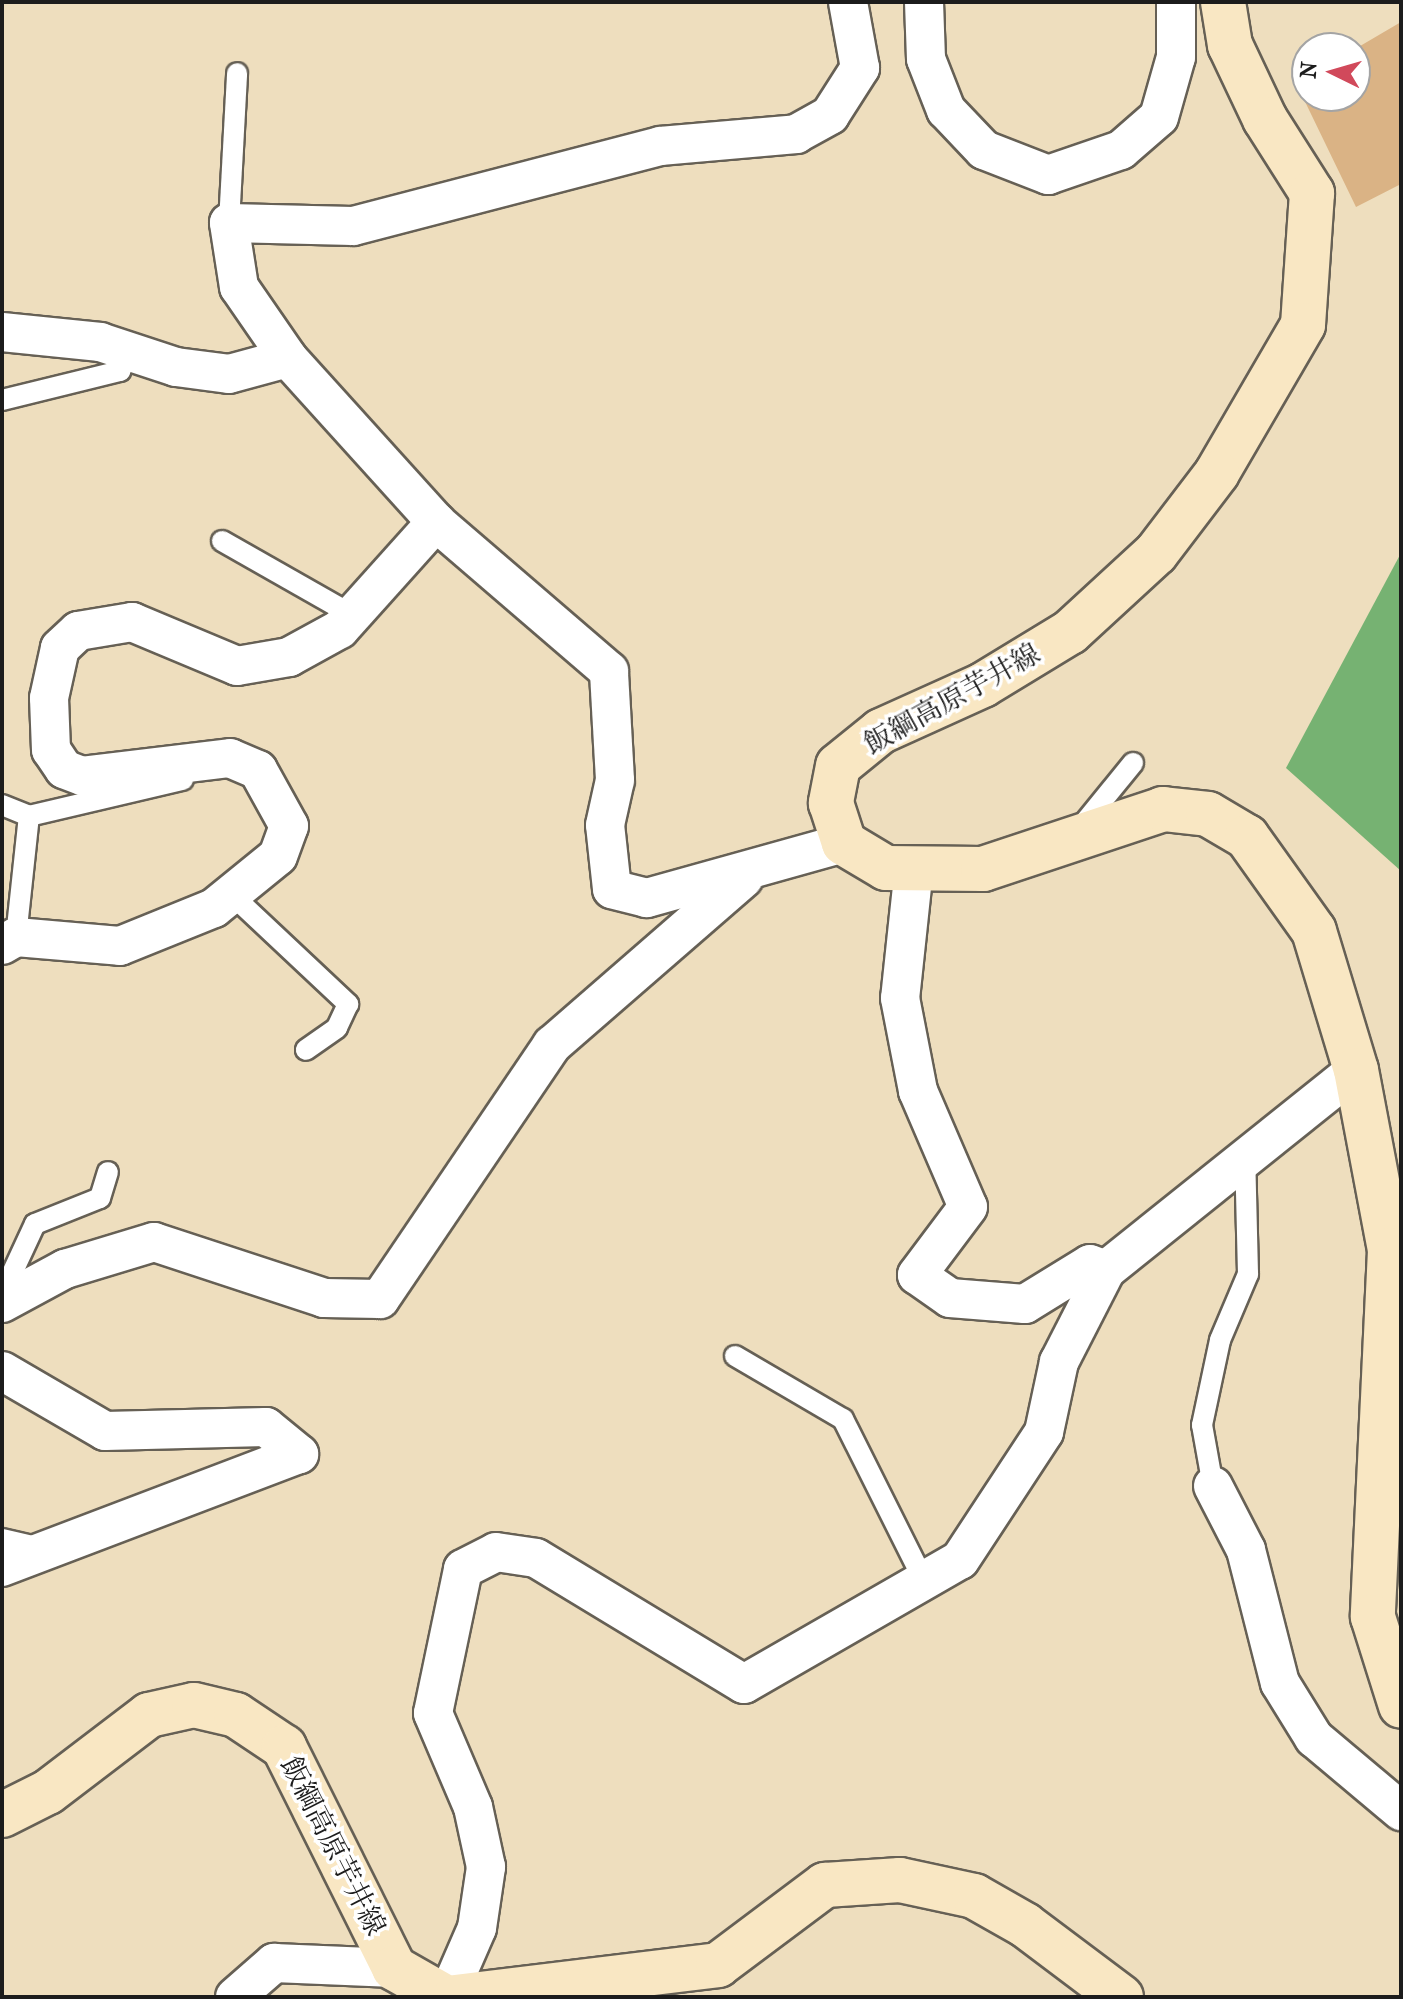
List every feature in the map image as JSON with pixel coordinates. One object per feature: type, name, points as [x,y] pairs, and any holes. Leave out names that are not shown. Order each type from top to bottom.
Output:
[{"type":"main road","name":"飯綱高原芋井線","points":[[844,843],[831,803],[838,766],[881,731],[983,685],[1070,632],[1156,553],[1217,473],[1303,325],[1312,193],[1230,45],[1223,2]]},
{"type":"main road","points":[[844,843],[886,868],[983,869],[1163,809],[1208,814],[1247,837],[1314,931],[1356,1070],[1390,1250],[1373,1617],[1401,1706]]},
{"type":"main road","name":"飯綱高原芋井線","points":[[2,1815],[48,1792],[149,1715],[194,1705],[236,1715],[284,1747],[394,1968],[446,1997]]},
{"type":"main road","points":[[455,1997],[718,1965],[825,1885],[900,1880],[974,1896],[1121,1997]]},
{"type":"street","points":[[844,843],[765,860],[647,898],[612,889],[605,825],[615,780],[609,671],[436,522],[288,358],[239,287],[229,223],[353,226],[660,146],[796,134],[830,115],[860,68],[848,2]]},
{"type":"street","points":[[924,2],[926,59],[946,110],[984,150],[1048,175],[1121,150],[1159,117],[1176,57],[1176,2]]},
{"type":"street","points":[[2,332],[129,351],[229,374],[288,358]]},
{"type":"street","points":[[9,941],[120,946],[231,894],[278,856],[289,826],[258,770],[200,757],[82,776],[64,769],[51,750],[49,698],[60,648],[90,626],[132,622],[256,668],[289,657],[352,615],[436,522]]},
{"type":"street","points":[[2,1303],[65,1269],[154,1242],[324,1298],[380,1299],[552,1045],[765,860]]},
{"type":"street","points":[[914,868],[900,998],[918,1091],[968,1207],[917,1275],[950,1298],[1025,1304],[1090,1264],[1106,1270]]},
{"type":"street","points":[[446,1997],[477,1928],[486,1867],[473,1807],[433,1713],[463,1569],[496,1552],[536,1558],[744,1684],[922,1577],[960,1560],[1044,1432],[1059,1362],[1106,1270],[1245,1155],[1356,1070]]},
{"type":"street","points":[[2,1371],[105,1431],[266,1427],[299,1454],[40,1548],[2,1567]]},
{"type":"street","points":[[1213,1486],[1246,1550],[1280,1683],[1314,1738],[1401,1811]]},
{"type":"street","points":[[235,1997],[274,1963],[394,1968]]},
{"type":"lane","points":[[229,223],[237,73]]},
{"type":"lane","points":[[2,400],[120,371],[129,351]]},
{"type":"lane","points":[[222,541],[352,615]]},
{"type":"lane","points":[[2,805],[29,816],[186,779],[200,757]]},
{"type":"lane","points":[[1068,842],[1133,763]]},
{"type":"lane","points":[[9,941],[29,816]]},
{"type":"lane","points":[[231,894],[348,1004],[337,1028],[306,1050]]},
{"type":"lane","points":[[1213,1486],[1202,1425],[1220,1340],[1248,1274],[1245,1155]]},
{"type":"lane","points":[[2,1295],[35,1224],[100,1198],[108,1172]]},
{"type":"lane","points":[[735,1356],[843,1419],[922,1577]]},
{"type":"lane","points":[[2,1539],[40,1548]]},
{"type":"green space","points":[[1401,553],[1401,871],[1286,768]]},
{"type":"building","points":[[1401,22],[1401,184],[1356,207],[1310,112],[1371,112],[1371,40]]}]
